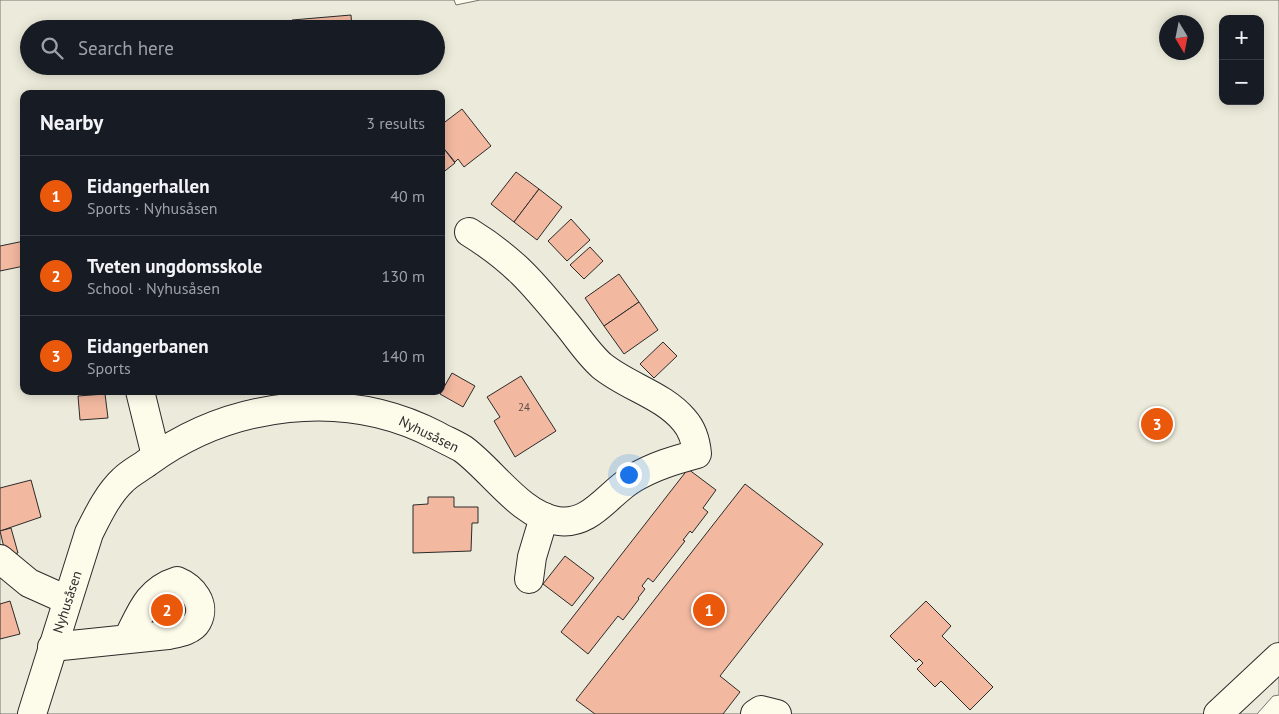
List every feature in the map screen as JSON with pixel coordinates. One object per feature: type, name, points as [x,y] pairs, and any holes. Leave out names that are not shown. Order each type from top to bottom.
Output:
[{"type":"street","name":"Nyhusåsen","points":[[32,714],[89,533],[103,505],[123,480],[178,441],[211,426],[258,413],[339,407],[372,410],[410,422],[463,449],[521,502],[544,517],[559,521],[583,518],[632,478],[662,464],[697,454],[695,440],[685,420],[657,397],[630,386],[600,364],[512,261],[469,232]]},
{"type":"street","points":[[141,395],[156,456]]},
{"type":"street","points":[[529,579],[532,556],[544,517]]},
{"type":"street","points":[[0,559],[29,583],[67,600]]},
{"type":"street","points":[[52,647],[128,638]]},
{"type":"street","points":[[1218,714],[1279,657]]},
{"type":"street","points":[[755,714],[761,710],[777,714]]},
{"type":"shaded area","points":[[0,0],[454,0],[456,5],[480,0],[1279,0],[1279,695],[1273,696],[1257,714],[0,714]]},
{"type":"building","points":[[351,15],[351,20],[292,20]]},
{"type":"building","points":[[462,109],[491,146],[464,167],[458,159],[455,162],[445,150],[445,122]]},
{"type":"building","points":[[445,150],[455,163],[445,171]]},
{"type":"building","points":[[516,172],[539,189],[514,222],[491,204]]},
{"type":"building","points":[[539,189],[562,207],[537,240],[514,222]]},
{"type":"building","points":[[571,219],[590,240],[567,261],[548,241]]},
{"type":"building","points":[[20,242],[20,267],[0,271],[0,246]]},
{"type":"building","points":[[590,247],[603,261],[584,279],[570,265]]},
{"type":"building","points":[[619,274],[639,302],[604,326],[585,298]]},
{"type":"building","points":[[639,302],[658,330],[624,354],[604,326]]},
{"type":"building","points":[[663,342],[677,356],[654,378],[640,364]]},
{"type":"building","points":[[452,373],[475,386],[463,407],[442,395],[445,395],[445,385]]},
{"type":"building","points":[[521,376],[556,431],[515,457],[494,421],[500,417],[487,397]]},
{"type":"building","points":[[105,395],[108,418],[80,420],[78,396]]},
{"type":"building","points":[[688,469],[716,490],[703,508],[708,512],[692,533],[690,531],[683,540],[685,541],[653,582],[648,578],[642,586],[645,589],[623,620],[618,616],[588,654],[561,632]]},
{"type":"building","points":[[31,480],[41,517],[0,531],[0,488]]},
{"type":"building","points":[[745,484],[823,544],[720,676],[740,692],[723,714],[595,714],[576,700]]},
{"type":"building","points":[[428,497],[454,497],[454,507],[478,507],[478,523],[472,523],[471,551],[413,553],[413,505],[428,504]]},
{"type":"building","points":[[11,528],[18,553],[6,556],[0,531]]},
{"type":"building","points":[[565,556],[594,578],[572,606],[543,584]]},
{"type":"building","points":[[10,601],[20,634],[0,639],[0,604]]},
{"type":"building","points":[[926,601],[951,626],[942,636],[993,687],[970,710],[941,681],[935,687],[917,669],[923,663],[919,659],[916,662],[890,636]]},
{"type":"place","name":"Eidangerbanen","points":[[1157,424]]},
{"type":"place","name":"Tveten ungdomsskole","points":[[167,610]]},
{"type":"place","name":"Eidangerhallen","points":[[709,610]]}]
